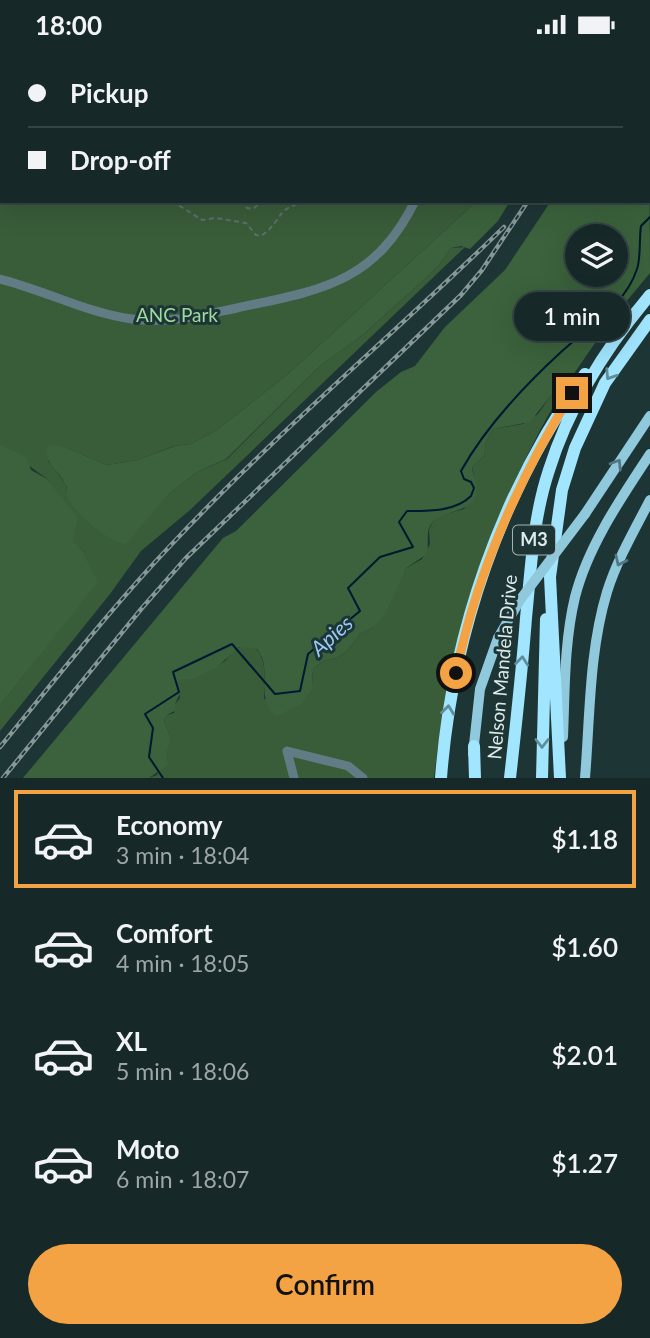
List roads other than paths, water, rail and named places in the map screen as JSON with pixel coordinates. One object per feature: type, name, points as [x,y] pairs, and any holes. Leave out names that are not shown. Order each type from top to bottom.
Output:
[{"type":"highway","name":"Nelson Mandela Drive","points":[[510,778],[531,564],[543,491],[564,431],[596,370],[627,322],[650,295]]},
{"type":"highway","name":"Nelson Mandela Drive","points":[[561,778],[550,577],[558,511],[575,448],[605,383],[650,320]]},
{"type":"highway","points":[[441,778],[450,698],[461,646],[474,597],[496,539],[549,429],[600,353],[627,322]]},
{"type":"highway","points":[[542,778],[544,632],[550,577]]},
{"type":"highway","points":[[474,746],[475,778]]},
{"type":"main road","points":[[469,778],[480,689],[488,660],[498,638],[520,600],[585,514],[650,416]]},
{"type":"main road","points":[[561,778],[566,659],[576,596],[593,551],[650,454]]},
{"type":"main road","points":[[585,778],[597,642],[603,606],[615,572],[650,500]]},
{"type":"lane","points":[[0,279],[124,318],[153,321],[192,317],[318,290],[339,282],[375,258],[394,237],[414,203]]},
{"type":"lane","points":[[294,778],[287,751],[348,767],[363,778]]},
{"type":"waterway","name":"Apies","points":[[163,778],[149,757],[153,728],[145,714],[179,692],[173,672],[232,644],[275,694],[300,691],[308,654],[360,611],[348,588],[380,557],[413,547],[399,522],[407,511],[449,508],[471,496],[474,488],[471,482],[464,479],[461,471],[482,438],[533,379],[605,315],[624,294],[637,269],[641,226],[650,217]]},
{"type":"railway","points":[[3,778],[186,558],[461,295],[482,270],[527,203]]},
{"type":"railway","points":[[0,747],[126,594],[171,545],[294,423],[504,227]]},
{"type":"park label","name":"ANC Park","points":[[177,315]]}]
